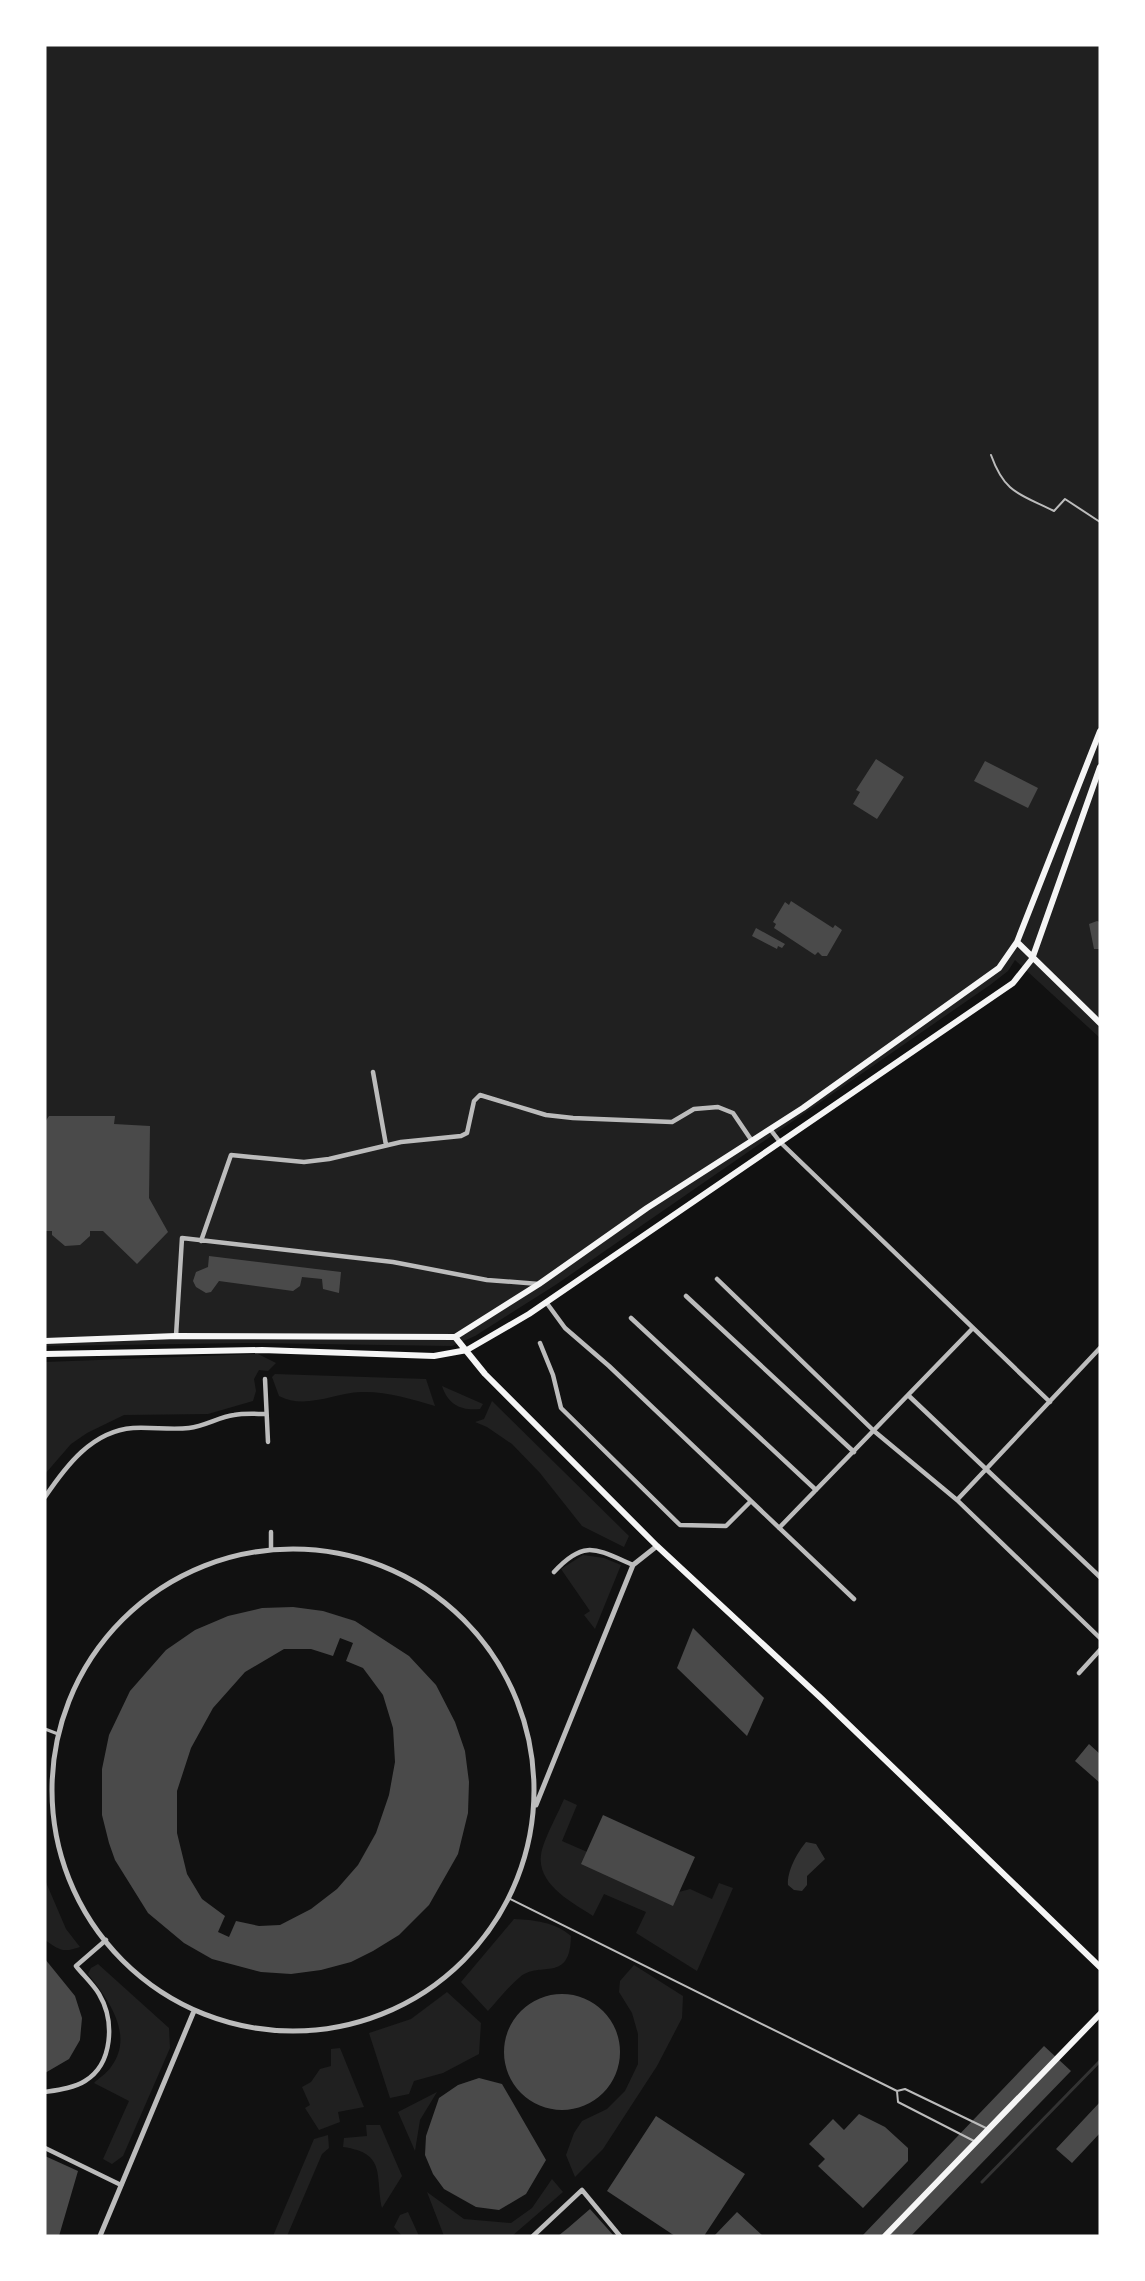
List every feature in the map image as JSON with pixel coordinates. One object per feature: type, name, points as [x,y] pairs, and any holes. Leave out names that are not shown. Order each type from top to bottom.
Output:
[{"type":"main road","points":[[45,1341],[176,1336],[455,1337],[539,1284],[647,1208],[770,1129],[999,968],[1017,942],[1100,730]]},
{"type":"main road","points":[[45,1354],[262,1350],[434,1356],[467,1350],[546,1302],[1013,983],[1032,959],[1100,767]]},
{"type":"main road","points":[[1017,942],[1100,1023]]},
{"type":"main road","points":[[455,1337],[485,1374],[657,1546],[822,1699],[1100,1967]]},
{"type":"main road","points":[[885,2236],[1100,2014]]},
{"type":"street","points":[[373,1072],[386,1145]]},
{"type":"street","points":[[201,1240],[231,1155],[303,1162],[329,1159],[386,1145],[461,1136],[467,1132],[474,1101],[480,1095],[546,1115],[650,1121],[672,1122],[694,1109],[718,1107],[733,1113],[752,1141]]},
{"type":"street","points":[[770,1129],[780,1143],[1050,1402]]},
{"type":"street","points":[[176,1336],[182,1238],[393,1262],[487,1280],[539,1284]]},
{"type":"street","points":[[717,1279],[874,1431],[957,1500],[1100,1638]]},
{"type":"street","points":[[686,1296],[854,1452]]},
{"type":"street","points":[[546,1302],[565,1328],[609,1366],[854,1599]]},
{"type":"street","points":[[631,1318],[816,1490]]},
{"type":"street","points":[[779,1528],[973,1328]]},
{"type":"street","points":[[540,1343],[553,1375],[561,1408],[680,1525],[726,1526],[751,1501]]},
{"type":"street","points":[[957,1500],[1100,1348]]},
{"type":"street","points":[[265,1379],[268,1442]]},
{"type":"street","points":[[909,1396],[1100,1577]]},
{"type":"street","points":[[45,1497],[66,1466],[86,1448],[109,1434],[132,1428],[187,1428],[210,1424],[233,1415],[266,1414]]},
{"type":"street","points":[[270,1532],[271,1548]]},
{"type":"street","points":[[535,1809],[533,1743],[514,1692],[486,1646],[466,1619],[425,1586],[378,1564],[337,1553],[271,1548],[245,1552],[211,1563],[172,1583],[138,1605],[113,1629],[86,1665],[67,1703],[58,1734],[52,1787],[52,1819],[56,1843],[76,1894],[92,1923],[106,1940],[153,1987],[194,2011],[247,2028],[290,2030],[353,2025],[384,2015],[422,1998],[451,1975],[489,1931],[508,1898],[535,1809],[633,1564],[657,1546]]},
{"type":"street","points":[[554,1572],[579,1550],[597,1549],[633,1564]]},
{"type":"street","points":[[1079,1673],[1100,1650]]},
{"type":"street","points":[[45,1729],[58,1734]]},
{"type":"street","points":[[45,2092],[85,2081],[100,2066],[109,2045],[109,2019],[100,1995],[76,1966],[106,1940]]},
{"type":"street","points":[[100,2236],[194,2011]]},
{"type":"street","points":[[45,2148],[121,2184]]},
{"type":"street","points":[[533,2236],[582,2190],[620,2236]]},
{"type":"lane","points":[[991,455],[998,473],[1010,490],[1054,511],[1065,499],[1100,522]]},
{"type":"lane","points":[[508,1898],[897,2091],[905,2089],[988,2129]]},
{"type":"lane","points":[[897,2091],[898,2102],[976,2142]]},
{"type":"shaded area","points":[[45,45],[1100,45],[1100,1038],[1015,960],[1008,971],[990,985],[557,1284],[475,1336],[452,1346],[247,1343],[45,1346]]},
{"type":"shaded area","points":[[258,1354],[276,1363],[268,1371],[259,1370],[254,1379],[256,1391],[253,1401],[208,1414],[124,1415],[87,1433],[71,1444],[45,1474],[45,1362]]},
{"type":"shaded area","points":[[275,1374],[426,1379],[435,1406],[398,1396],[370,1392],[351,1393],[320,1400],[289,1400],[279,1396],[272,1377]]},
{"type":"shaded area","points":[[442,1386],[483,1404],[480,1409],[462,1408],[448,1398]]},
{"type":"shaded area","points":[[492,1401],[629,1536],[624,1547],[582,1526],[540,1473],[512,1444],[487,1427],[475,1422],[484,1419]]},
{"type":"shaded area","points":[[583,1555],[604,1558],[621,1565],[595,1629],[584,1615],[590,1611],[561,1569]]},
{"type":"shaded area","points":[[564,1799],[577,1805],[562,1841],[679,1892],[690,1889],[712,1899],[719,1883],[733,1888],[697,1971],[636,1933],[646,1912],[604,1894],[593,1916],[567,1899],[550,1884],[541,1866],[541,1855]]},
{"type":"shaded area","points":[[806,1842],[816,1844],[825,1859],[807,1876],[807,1885],[802,1891],[794,1890],[788,1885],[789,1874]]},
{"type":"shaded area","points":[[45,1880],[66,1929],[80,1947],[61,1950],[45,1940]]},
{"type":"shaded area","points":[[514,1919],[544,1923],[565,1931],[571,1936],[569,1951],[566,1960],[560,1966],[528,1972],[520,1977],[488,2011],[461,1982]]},
{"type":"shaded area","points":[[98,1964],[169,2028],[170,2048],[123,2156],[112,2164],[103,2159],[129,2101],[94,2083],[111,2067],[118,2055],[120,2042],[120,2030],[116,2018],[88,1974],[91,1968]]},
{"type":"shaded area","points":[[634,1965],[683,1996],[682,2018],[657,2066],[603,2149],[575,2177],[566,2155],[574,2133],[582,2121],[607,2109],[625,2091],[638,2064],[638,2034],[632,2013],[619,1992],[620,1981]]},
{"type":"shaded area","points":[[447,1992],[481,2023],[479,2054],[443,2073],[414,2081],[409,2094],[390,2098],[369,2033],[411,2019]]},
{"type":"shaded area","points":[[340,2048],[364,2107],[338,2112],[340,2122],[319,2130],[305,2108],[310,2105],[302,2087],[311,2082],[320,2069],[331,2066],[331,2049]]},
{"type":"shaded area","points":[[437,2092],[420,2120],[415,2151],[398,2112]]},
{"type":"shaded area","points":[[366,2125],[380,2125],[402,2176],[382,2208],[378,2176],[373,2160],[357,2150],[343,2147],[344,2138],[367,2136]]},
{"type":"shaded area","points":[[328,2135],[329,2148],[322,2154],[287,2236],[273,2236],[314,2139]]},
{"type":"shaded area","points":[[552,2179],[563,2192],[512,2236],[444,2236],[427,2192],[464,2219],[511,2223],[532,2208]]},
{"type":"shaded area","points":[[408,2212],[419,2236],[402,2236],[394,2227],[400,2215]]},
{"type":"building","points":[[876,759],[904,777],[877,819],[853,804],[860,792],[856,790]]},
{"type":"building","points":[[985,761],[1038,788],[1028,808],[974,781]]},
{"type":"building","points":[[791,901],[833,928],[835,925],[842,930],[827,956],[822,956],[818,952],[815,955],[774,928],[776,924],[773,922],[785,902],[789,905]]},
{"type":"building","points":[[1100,922],[1100,949],[1094,949],[1089,924]]},
{"type":"building","points":[[756,928],[785,944],[782,948],[778,946],[777,949],[752,936]]},
{"type":"building","points":[[49,1116],[115,1116],[114,1124],[150,1126],[149,1198],[168,1232],[137,1264],[103,1231],[90,1231],[90,1236],[80,1245],[65,1246],[52,1235],[52,1231],[45,1231],[45,1122]]},
{"type":"building","points":[[209,1256],[341,1272],[339,1293],[323,1289],[322,1279],[302,1277],[300,1286],[293,1291],[219,1281],[211,1292],[206,1293],[196,1287],[193,1281],[196,1272],[208,1267]]},
{"type":"building","points":[[293,1607],[323,1611],[355,1621],[409,1656],[436,1685],[455,1722],[465,1751],[469,1782],[468,1813],[458,1854],[429,1905],[399,1935],[351,1962],[321,1970],[291,1974],[261,1972],[212,1959],[184,1943],[148,1913],[115,1860],[102,1815],[102,1769],[109,1735],[130,1691],[166,1650],[195,1630],[228,1616],[262,1608]],"holes":[[[340,1638],[353,1643],[346,1661],[363,1668],[383,1695],[393,1728],[395,1762],[389,1795],[376,1833],[358,1865],[337,1889],[311,1909],[280,1925],[259,1926],[236,1921],[229,1937],[218,1932],[225,1916],[202,1899],[187,1874],[177,1833],[177,1791],[191,1748],[213,1708],[245,1672],[284,1649],[311,1649],[333,1656]]]},
{"type":"building","points":[[693,1628],[764,1698],[747,1736],[677,1668]]},
{"type":"building","points":[[1089,1744],[1100,1754],[1100,1783],[1075,1761]]},
{"type":"building","points":[[603,1815],[695,1857],[673,1906],[581,1864]]},
{"type":"building","points":[[45,1959],[75,1996],[82,2018],[80,2040],[69,2059],[45,2073]]},
{"type":"building","points":[[562,1994],[584,1998],[603,2011],[616,2030],[620,2052],[616,2074],[603,2093],[584,2106],[562,2110],[540,2106],[521,2093],[508,2074],[504,2052],[508,2030],[521,2011],[540,1998]]},
{"type":"building","points":[[1044,2046],[1071,2071],[911,2236],[862,2236]]},
{"type":"building","points":[[479,2078],[502,2084],[546,2160],[526,2194],[499,2210],[476,2207],[444,2189],[433,2174],[425,2155],[426,2136],[439,2098],[458,2085]]},
{"type":"building","points":[[1100,2102],[1100,2133],[1072,2163],[1056,2149]]},
{"type":"building","points":[[859,2114],[885,2127],[908,2148],[908,2161],[863,2208],[818,2166],[825,2159],[809,2144],[833,2119],[844,2130]]},
{"type":"building","points":[[656,2116],[745,2174],[704,2236],[675,2236],[607,2191]]},
{"type":"building","points":[[45,2156],[78,2171],[59,2236],[45,2236]]},
{"type":"building","points":[[590,2209],[614,2236],[558,2236],[568,2228]]},
{"type":"building","points":[[737,2212],[763,2236],[714,2236]]},
{"type":"waterway","points":[[982,2182],[1100,2061]]}]
